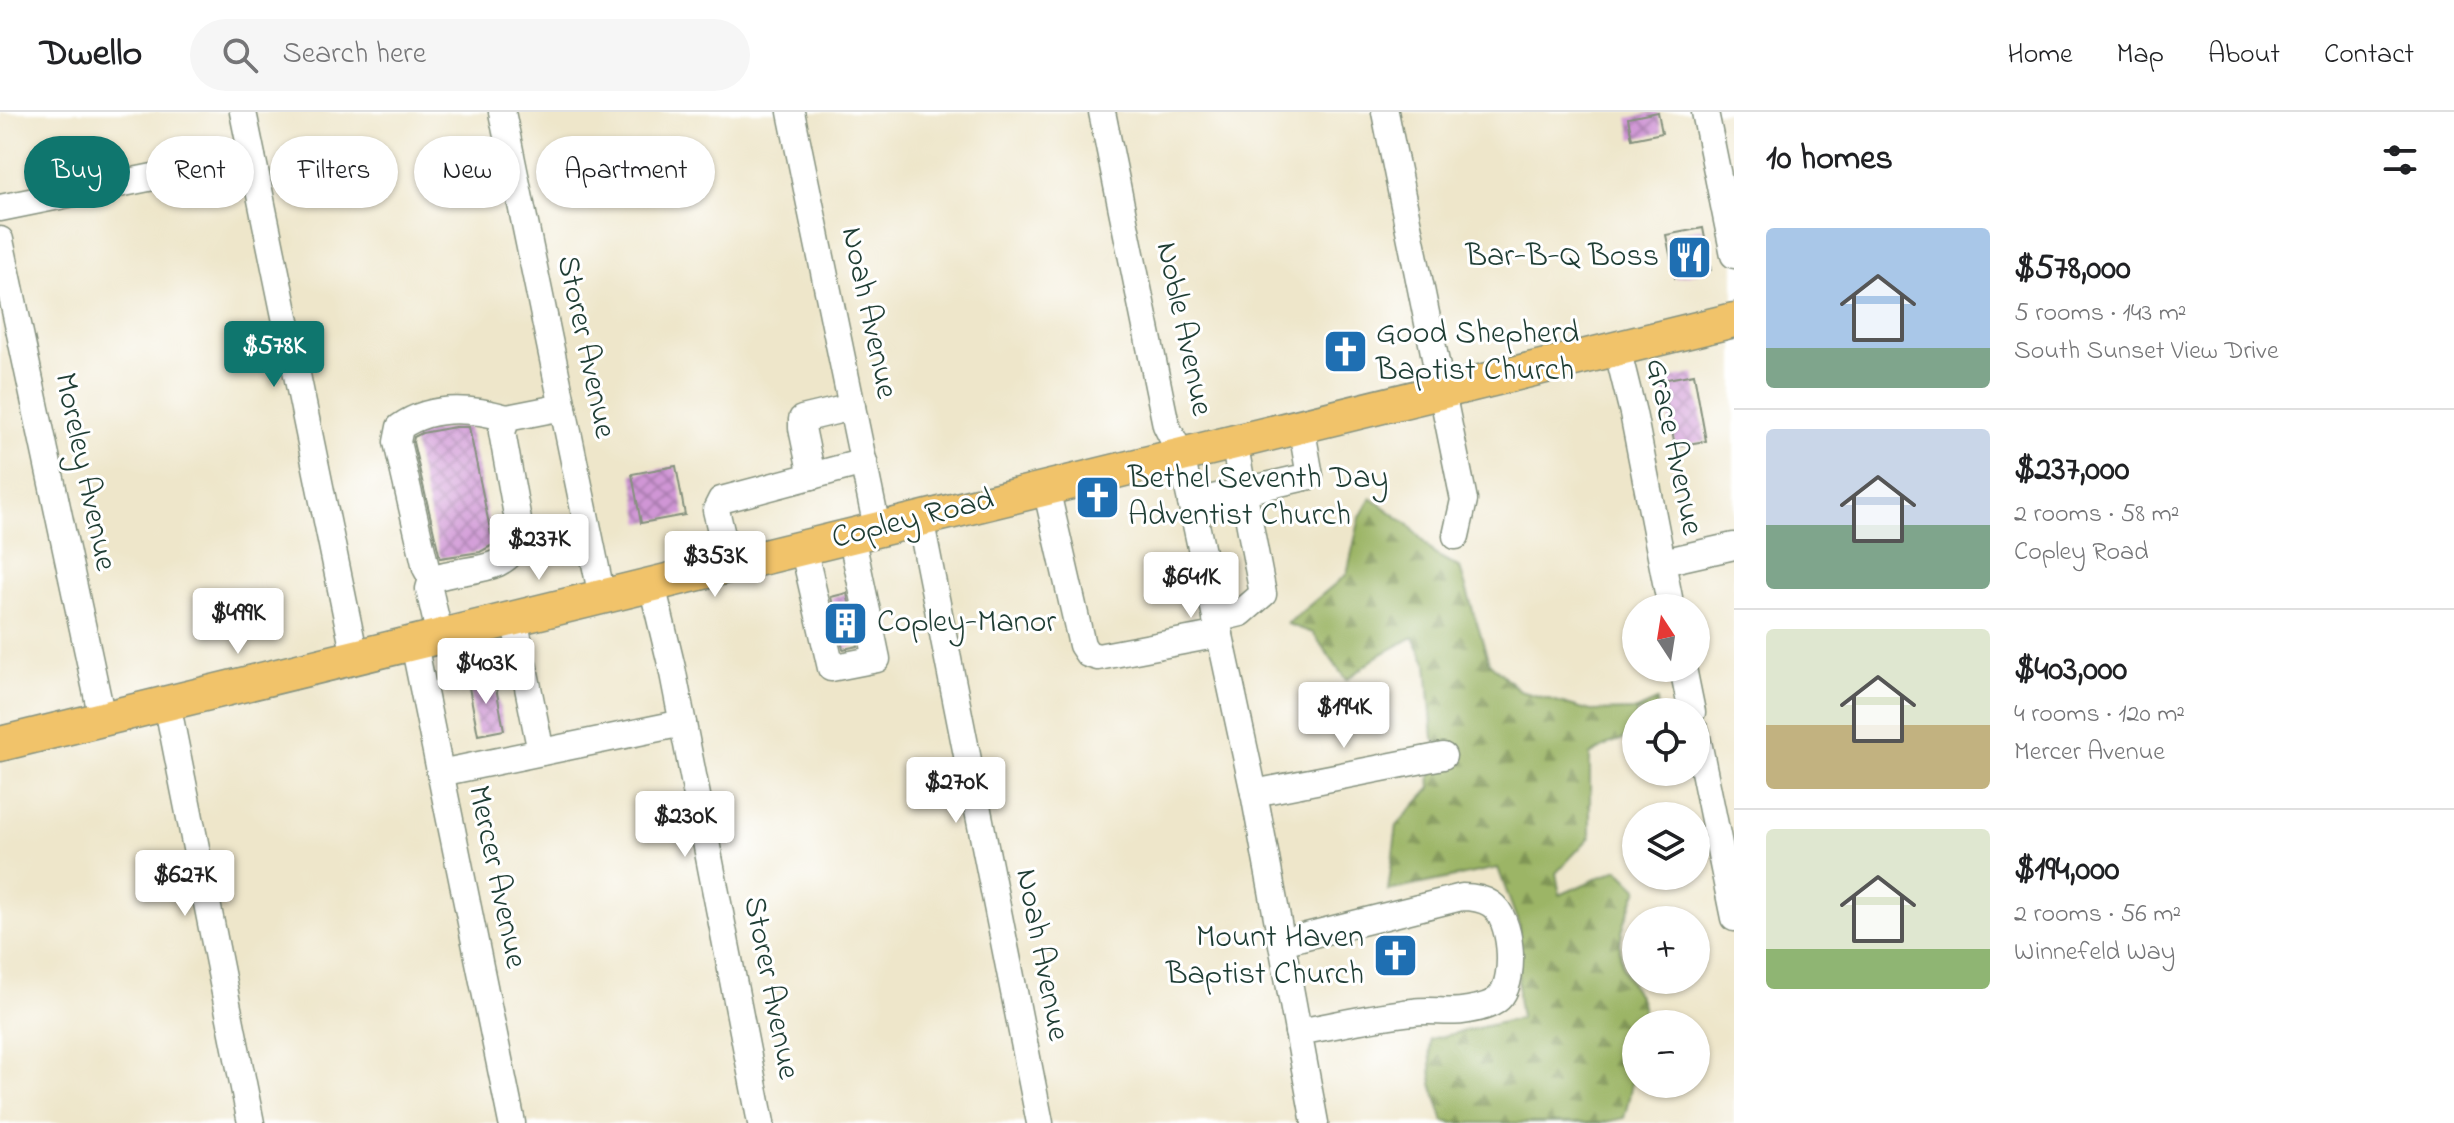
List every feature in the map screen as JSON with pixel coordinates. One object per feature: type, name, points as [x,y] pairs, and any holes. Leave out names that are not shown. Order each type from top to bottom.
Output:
[{"type":"main road","name":"Copley Road","points":[[0,744],[1617,348],[1733,327]]},
{"type":"street","points":[[243,112],[248,136]]},
{"type":"street","name":"Storer Avenue","points":[[502,112],[602,597]]},
{"type":"street","name":"Noah Avenue","points":[[791,112],[864,462],[864,532],[877,659],[831,668],[803,547]]},
{"type":"street","name":"Noble Avenue","points":[[1102,112],[1166,425],[1181,455],[1254,793],[1315,1123]]},
{"type":"street","points":[[1385,112],[1464,500],[1456,536]]},
{"type":"street","points":[[1705,112],[1734,255]]},
{"type":"street","points":[[254,167],[355,657]]},
{"type":"street","points":[[0,208],[146,178]]},
{"type":"street","name":"Moreley Avenue","points":[[0,240],[102,718]]},
{"type":"street","name":"Grace Avenue","points":[[1617,348],[1669,594]]},
{"type":"street","points":[[432,579],[447,573],[500,564],[514,552],[521,537],[502,432],[507,418],[563,407]]},
{"type":"street","points":[[812,476],[802,419],[852,407]]},
{"type":"street","name":"Mercer Avenue","points":[[507,418],[478,409],[412,419],[400,427],[397,442],[426,568],[432,579],[427,640],[440,773],[512,1123]]},
{"type":"street","points":[[1191,503],[1310,476],[1301,425]]},
{"type":"street","points":[[1046,488],[1082,645],[1088,654],[1098,657],[1218,626],[1241,613],[1263,594],[1234,442]]},
{"type":"street","points":[[729,565],[716,510],[721,500],[864,462]]},
{"type":"street","name":"Noah Avenue","points":[[920,518],[1040,1123]]},
{"type":"street","points":[[1663,562],[1734,546]]},
{"type":"street","name":"Storer Avenue","points":[[652,585],[683,723],[761,1123]]},
{"type":"street","points":[[514,618],[541,752]]},
{"type":"street","points":[[167,703],[251,1123]]},
{"type":"street","points":[[440,773],[683,723]]},
{"type":"street","points":[[1254,793],[1443,756]]},
{"type":"street","points":[[1707,786],[1734,918]]},
{"type":"street","points":[[1282,942],[1462,897],[1477,897],[1493,905],[1502,918],[1510,945],[1507,983],[1501,996],[1491,1004],[1451,1012],[1418,1011],[1298,1032]]},
{"type":"green space","points":[[1371,498],[1409,525],[1434,554],[1460,568],[1489,662],[1520,691],[1591,711],[1622,710],[1622,739],[1590,755],[1590,837],[1556,873],[1560,895],[1618,869],[1622,873],[1622,890],[1638,890],[1631,906],[1622,906],[1622,994],[1636,994],[1643,1008],[1622,1010],[1622,1098],[1629,1098],[1624,1118],[1601,1123],[1444,1121],[1432,1084],[1430,1039],[1521,1018],[1518,997],[1519,926],[1498,868],[1388,891],[1397,825],[1431,788],[1430,770],[1454,762],[1433,738],[1427,664],[1413,637],[1378,656],[1346,680],[1313,633],[1287,624],[1347,574],[1360,517]]},
{"type":"building","points":[[1658,112],[1662,133],[1632,139],[1628,118]]},
{"type":"building","points":[[1703,228],[1711,270],[1675,278],[1666,235]]},
{"type":"building","points":[[1694,374],[1706,441],[1675,446],[1662,380]]},
{"type":"building","points":[[469,427],[491,534],[500,541],[480,552],[440,558],[413,442],[414,437],[422,433]]},
{"type":"building","points":[[676,466],[685,515],[641,523],[632,474]]},
{"type":"building","points":[[847,593],[858,646],[843,649],[831,597]]},
{"type":"building","points":[[494,677],[504,730],[478,735],[468,682]]},
{"type":"place","name":"Bar-B-Q Boss","points":[[1690,257]]},
{"type":"place","name":"Good Shepherd Baptist Church","points":[[1345,352]]},
{"type":"place","name":"Bethel Seventh Day Adventist Church","points":[[1097,497]]},
{"type":"place","name":"Copley-Manor","points":[[846,623]]},
{"type":"place","name":"Mount Haven Baptist Church","points":[[1395,956]]}]
